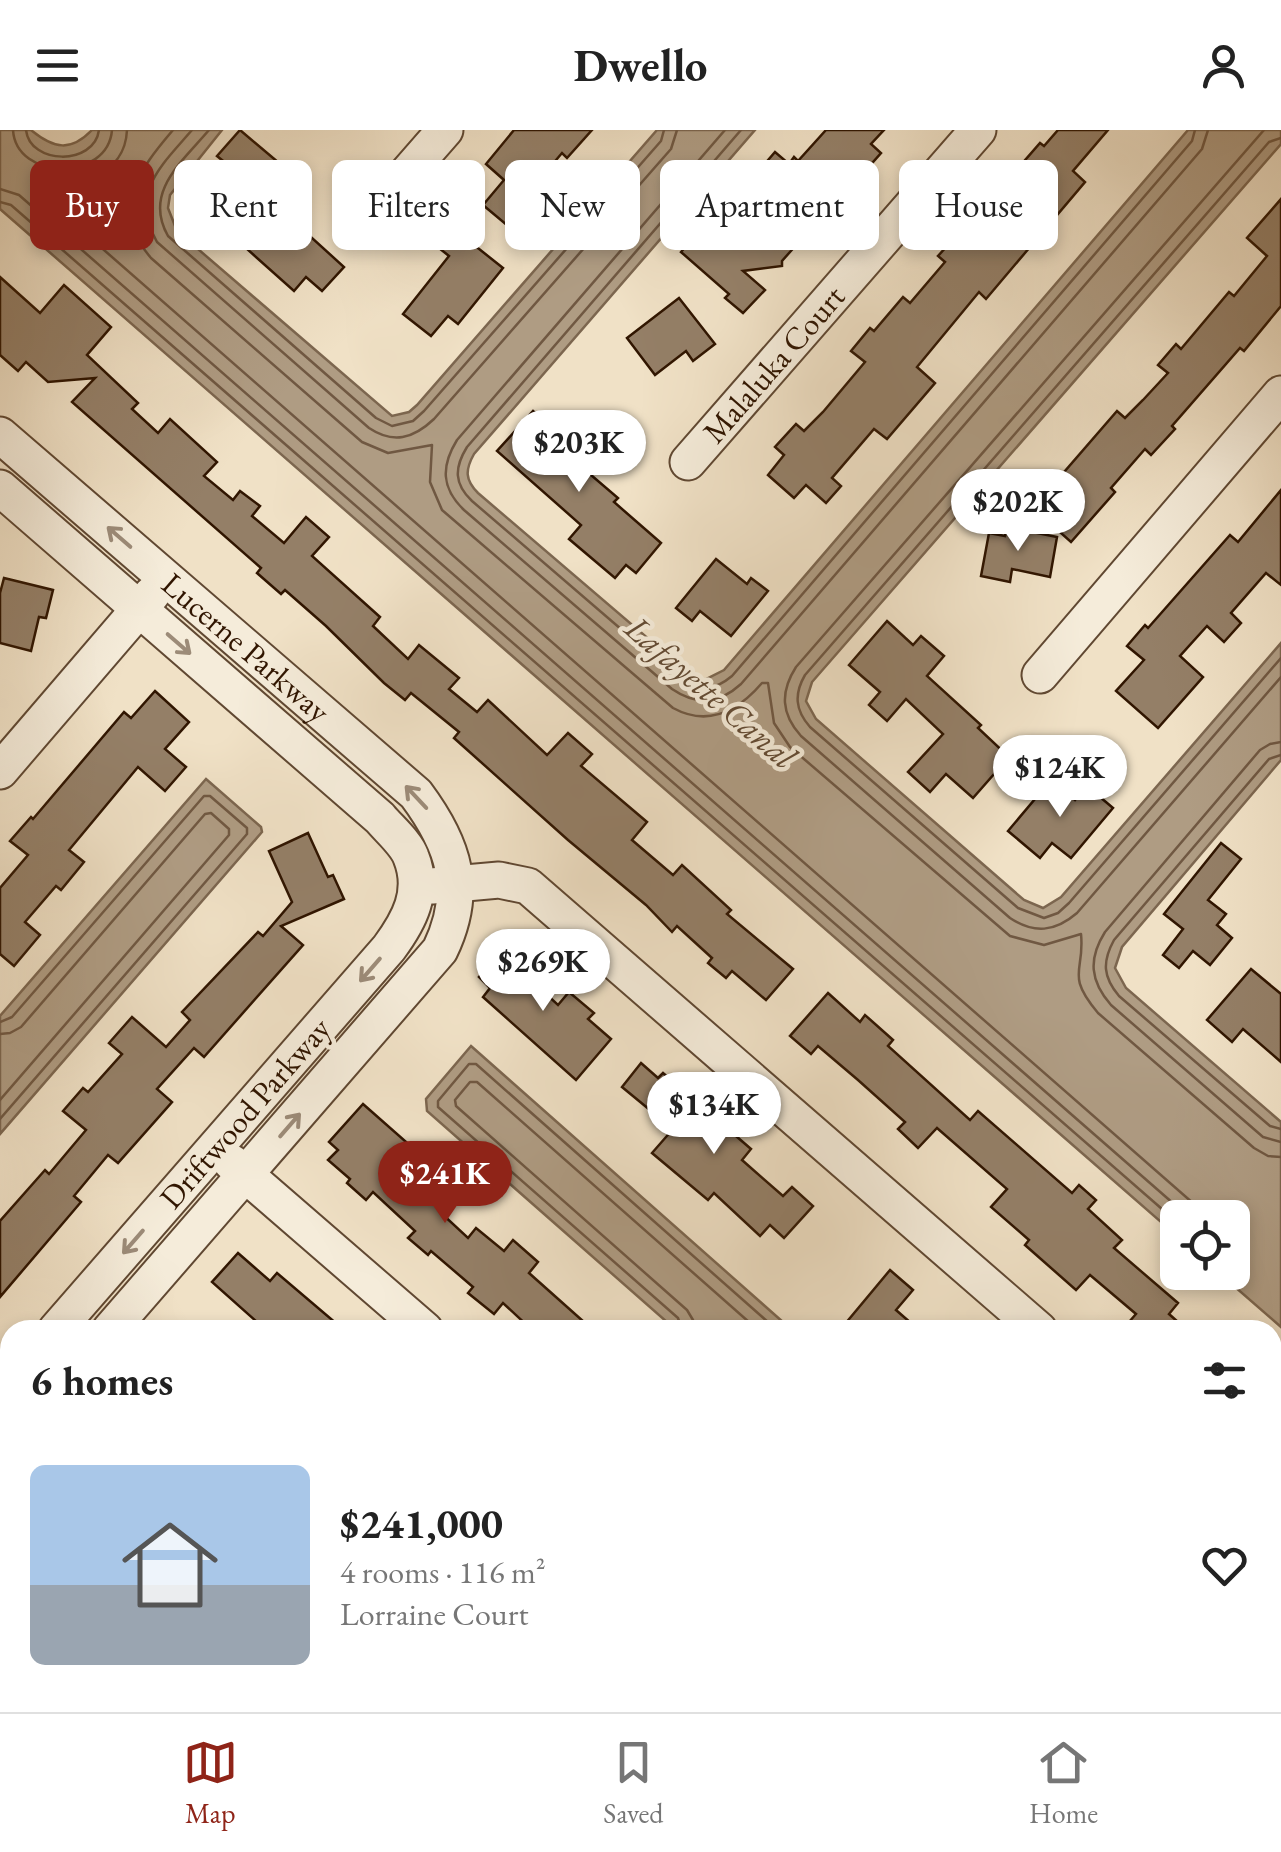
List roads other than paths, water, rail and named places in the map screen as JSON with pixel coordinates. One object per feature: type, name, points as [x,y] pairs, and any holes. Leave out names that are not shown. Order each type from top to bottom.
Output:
[{"type":"street","points":[[419,160],[445,130]]},
{"type":"street","name":"Malaluka Court","points":[[688,462],[978,130]]},
{"type":"street","points":[[1040,675],[1281,394]]},
{"type":"street","name":"Lucerne Parkway","points":[[0,434],[416,794],[449,847],[457,884]]},
{"type":"street","name":"Lucerne Parkway","points":[[0,488],[380,818],[410,854],[416,887]]},
{"type":"street","points":[[0,770],[165,577]]},
{"type":"street","points":[[416,887],[499,880],[528,886],[1028,1320]]},
{"type":"street","name":"Driftwood Parkway","points":[[119,1320],[440,950],[451,926],[457,884]]},
{"type":"street","name":"Driftwood Parkway","points":[[65,1320],[388,948],[409,921],[416,887]]},
{"type":"street","points":[[215,1148],[414,1320]]},
{"type":"water","name":"Lafayette Canal","points":[[0,130],[31,130],[47,141],[70,145],[92,130],[222,130],[198,160],[174,160],[174,190],[168,208],[174,223],[174,250],[199,250],[392,416],[409,412],[417,405],[552,250],[640,250],[640,160],[631,160],[657,130],[755,130],[729,160],[660,160],[660,240],[474,454],[468,470],[478,493],[686,671],[704,680],[724,670],[1188,130],[1281,130],[1281,144],[812,682],[806,701],[816,719],[1024,900],[1043,908],[1061,897],[1281,643],[1281,760],[1122,947],[1115,968],[1126,988],[1281,1122],[1281,1320],[1273,1320],[1239,1290],[1250,1290],[1250,1200],[1160,1200],[1160,1221],[47,250],[154,250],[154,160],[30,160],[30,235],[0,209]]},
{"type":"water","points":[[206,779],[262,832],[0,1134],[0,1016]]},
{"type":"water","points":[[471,1046],[781,1320],[665,1320],[427,1111],[426,1099]]}]
